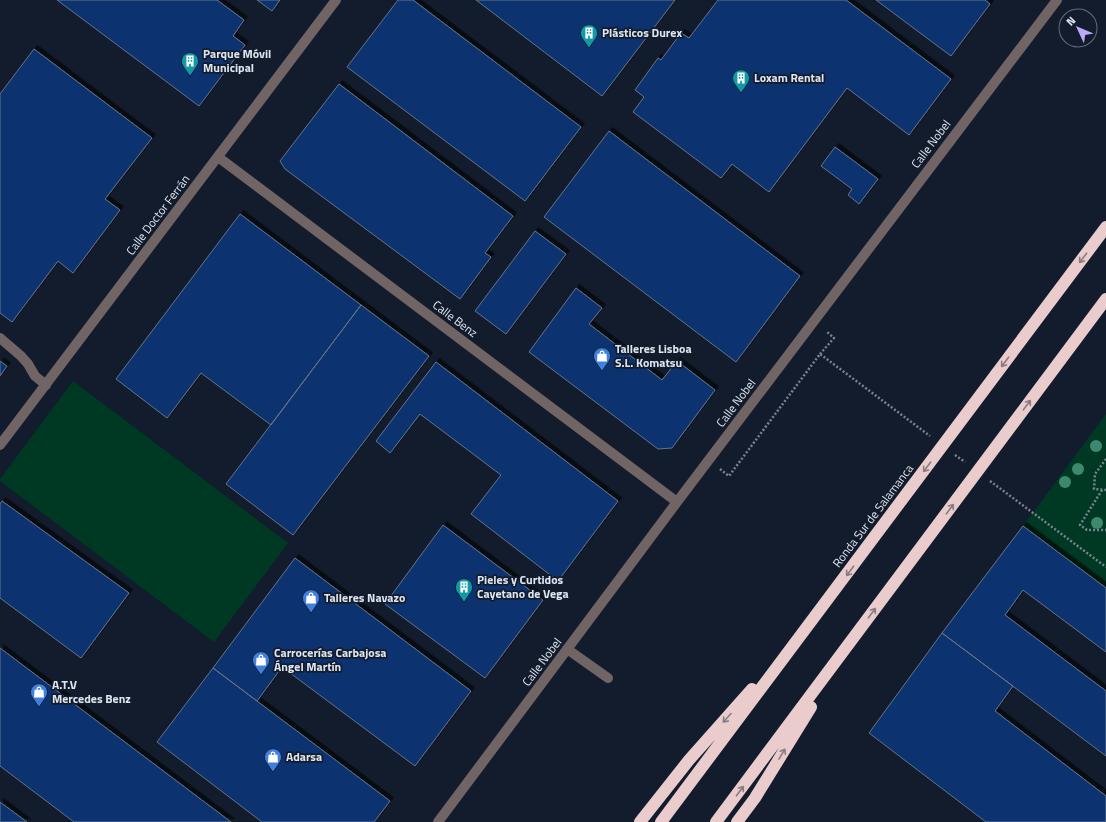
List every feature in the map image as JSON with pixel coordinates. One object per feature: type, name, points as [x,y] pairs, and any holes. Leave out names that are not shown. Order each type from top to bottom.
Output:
[{"type":"highway","name":"Ronda Sur de Salamanca","points":[[661,822],[1106,227]]},
{"type":"highway","points":[[716,822],[1106,299]]},
{"type":"highway","points":[[640,822],[689,760],[809,626]]},
{"type":"highway","points":[[737,822],[755,798],[848,644]]},
{"type":"street","name":"Calle Doctor Ferrán","points":[[0,445],[336,0]]},
{"type":"street","name":"Calle Nobel","points":[[438,822],[677,502],[1056,0]]},
{"type":"street","name":"Calle Benz","points":[[218,157],[677,502]]},
{"type":"street","points":[[0,338],[21,356],[35,376],[46,385]]},
{"type":"street","points":[[567,649],[608,678]]},
{"type":"path","points":[[733,471],[820,354],[834,338],[825,331]]},
{"type":"path","points":[[820,354],[934,439]]},
{"type":"path","points":[[954,454],[966,463]]},
{"type":"path","points":[[1106,459],[1095,474],[1094,490],[1106,490]]},
{"type":"path","points":[[985,477],[1106,567]]},
{"type":"path","points":[[1102,490],[1080,525],[1087,530],[1106,530]]},
{"type":"green space","points":[[73,381],[288,543],[214,642],[0,481]]},
{"type":"green space","points":[[1106,414],[1106,588],[1023,526]]},
{"type":"building","name":"Parque Móvil Municipal","points":[[57,0],[217,0],[244,20],[233,36],[245,45],[199,106]]},
{"type":"building","points":[[257,0],[280,0],[272,11]]},
{"type":"building","points":[[398,0],[413,0],[581,127],[525,201],[347,67]]},
{"type":"building","name":"Plásticos Durex","points":[[476,0],[675,0],[602,96]]},
{"type":"building","name":"Loxam Rental","points":[[718,0],[846,0],[951,79],[909,135],[847,88],[769,192],[732,164],[721,178],[633,112],[644,97],[635,90],[658,58],[661,60],[681,33],[689,38]]},
{"type":"building","points":[[876,0],[985,0],[990,4],[951,56]]},
{"type":"building","points":[[34,49],[152,138],[105,199],[120,210],[73,273],[58,261],[12,322],[0,313],[0,94]]},
{"type":"building","points":[[339,84],[513,216],[485,253],[491,257],[460,299],[285,169],[280,161]]},
{"type":"building","points":[[609,131],[800,276],[736,362],[544,217]]},
{"type":"building","points":[[835,147],[878,179],[859,204],[848,195],[852,189],[821,166]]},
{"type":"building","points":[[240,214],[361,305],[271,425],[201,373],[167,418],[116,379]]},
{"type":"building","points":[[535,231],[566,254],[506,334],[475,311]]},
{"type":"building","name":"Talleres Lisboa S.L. Komatsu","points":[[576,288],[602,308],[589,324],[662,380],[677,361],[715,390],[672,448],[658,449],[529,352]]},
{"type":"building","points":[[361,305],[429,356],[293,535],[226,484]]},
{"type":"building","points":[[0,361],[7,366],[0,376]]},
{"type":"building","points":[[436,362],[618,501],[558,581],[471,514],[501,475],[420,414],[390,453],[376,441]]},
{"type":"building","points":[[2,501],[129,593],[81,658],[0,598],[0,504]]},
{"type":"building","name":"Pieles y Curtidos Cayetano de Vega","points":[[443,525],[543,600],[485,678],[385,604]]},
{"type":"building","points":[[1023,526],[1106,588],[1106,652],[1023,590],[1005,615],[1106,691],[1106,756],[942,633]]},
{"type":"building","name":"Talleres Navazo","points":[[295,558],[471,691],[415,766],[282,667],[257,701],[213,668]]},
{"type":"building","points":[[942,633],[1013,686],[995,711],[1106,796],[1106,822],[986,822],[869,733]]},
{"type":"building","name":"A.T.V Mercedes Benz","points":[[0,648],[231,822],[74,822],[0,766]]},
{"type":"building","name":"Adarsa","points":[[213,668],[390,801],[374,822],[262,822],[157,742]]},
{"type":"building","points":[[0,802],[27,822],[0,822]]},
{"type":"place","name":"Plásticos Durex","points":[[589,48]]},
{"type":"place","name":"Parque Móvil Municipal","points":[[190,76]]},
{"type":"place","name":"Loxam Rental","points":[[741,93]]},
{"type":"place","name":"Talleres Lisboa S.L. Komatsu","points":[[602,371]]},
{"type":"place","name":"Pieles y Curtidos Cayetano de Vega","points":[[464,602]]},
{"type":"place","name":"Talleres Navazo","points":[[311,613]]},
{"type":"place","name":"Carrocerías Carbajosa Ángel Martín","points":[[261,675]]},
{"type":"place","name":"A.T.V Mercedes Benz","points":[[39,707]]},
{"type":"place","name":"Adarsa","points":[[273,772]]}]
